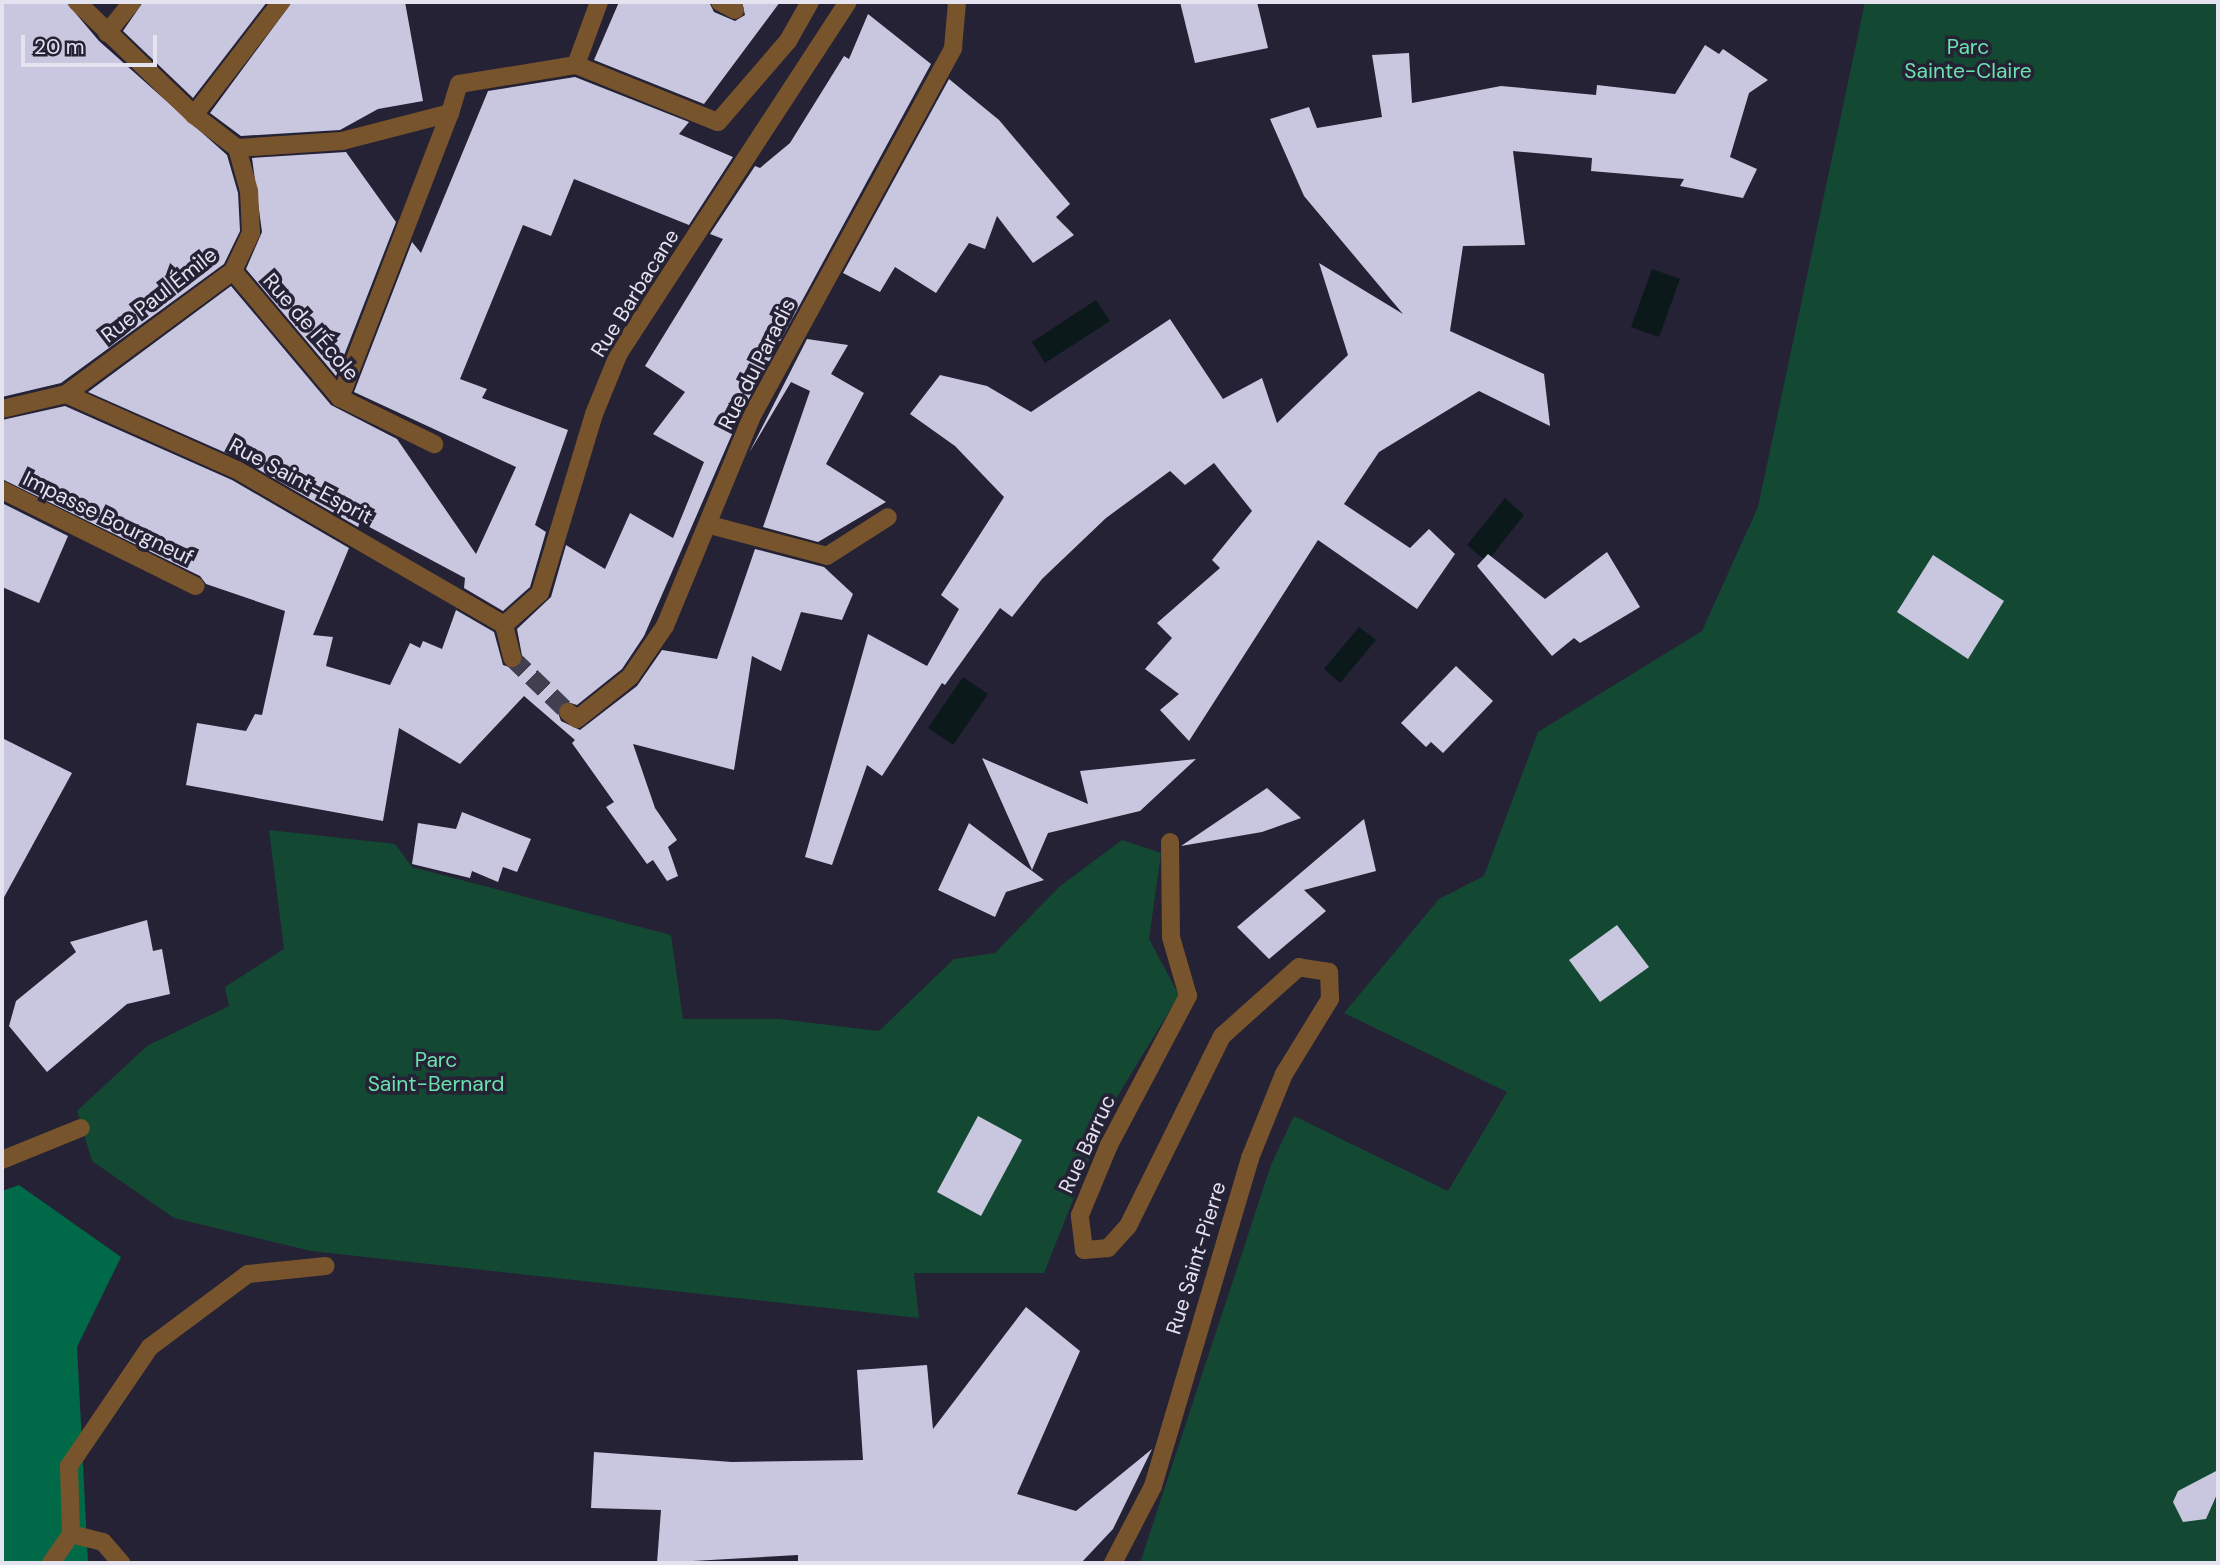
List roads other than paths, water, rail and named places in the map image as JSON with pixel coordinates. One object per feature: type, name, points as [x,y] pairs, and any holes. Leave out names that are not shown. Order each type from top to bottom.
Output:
[{"type":"street","points":[[77,2],[194,115],[237,148],[342,141],[450,113]]},
{"type":"street","points":[[107,33],[132,2]]},
{"type":"street","points":[[194,115],[281,2]]},
{"type":"street","points":[[576,65],[599,2]]},
{"type":"street","points":[[340,398],[459,84],[576,65],[718,122],[788,41],[810,2]]},
{"type":"street","name":"Rue Barbacane","points":[[504,625],[540,593],[594,414],[619,353],[848,2]]},
{"type":"street","name":"Rue du Paradis","points":[[568,712],[577,719],[630,677],[665,626],[710,526],[752,414],[953,48],[957,2]]},
{"type":"street","name":"Rue Paul Émile","points":[[2,409],[66,394],[233,271],[251,233],[249,191],[237,148]]},
{"type":"street","name":"Rue de l'École","points":[[233,271],[340,398],[434,444]]},
{"type":"street","name":"Rue Saint-Esprit","points":[[66,394],[237,470],[504,625]]},
{"type":"street","name":"Impasse Bourgneuf","points":[[2,490],[195,586]]},
{"type":"street","points":[[710,526],[827,556],[888,517]]},
{"type":"street","points":[[504,625],[512,658]]},
{"type":"street","name":"Rue Barruc","points":[[1170,842],[1171,937],[1188,996],[1110,1145],[1080,1215],[1084,1250],[1108,1248],[1128,1226],[1222,1036],[1299,967],[1329,972]]},
{"type":"street","name":"Rue Saint-Pierre","points":[[1113,1563],[1153,1486],[1250,1158],[1284,1074],[1330,999],[1329,972]]},
{"type":"street","points":[[2,1160],[81,1128]]},
{"type":"street","points":[[51,1563],[71,1534],[69,1466],[150,1347],[248,1274],[326,1266]]},
{"type":"street","points":[[71,1534],[103,1542],[121,1563]]},
{"type":"tunnel","points":[[512,658],[568,712]]},
{"type":"park label","name":"Parc Sainte-Claire","points":[[1968,59]]},
{"type":"park label","name":"Parc Saint-Bernard","points":[[436,1072]]}]
